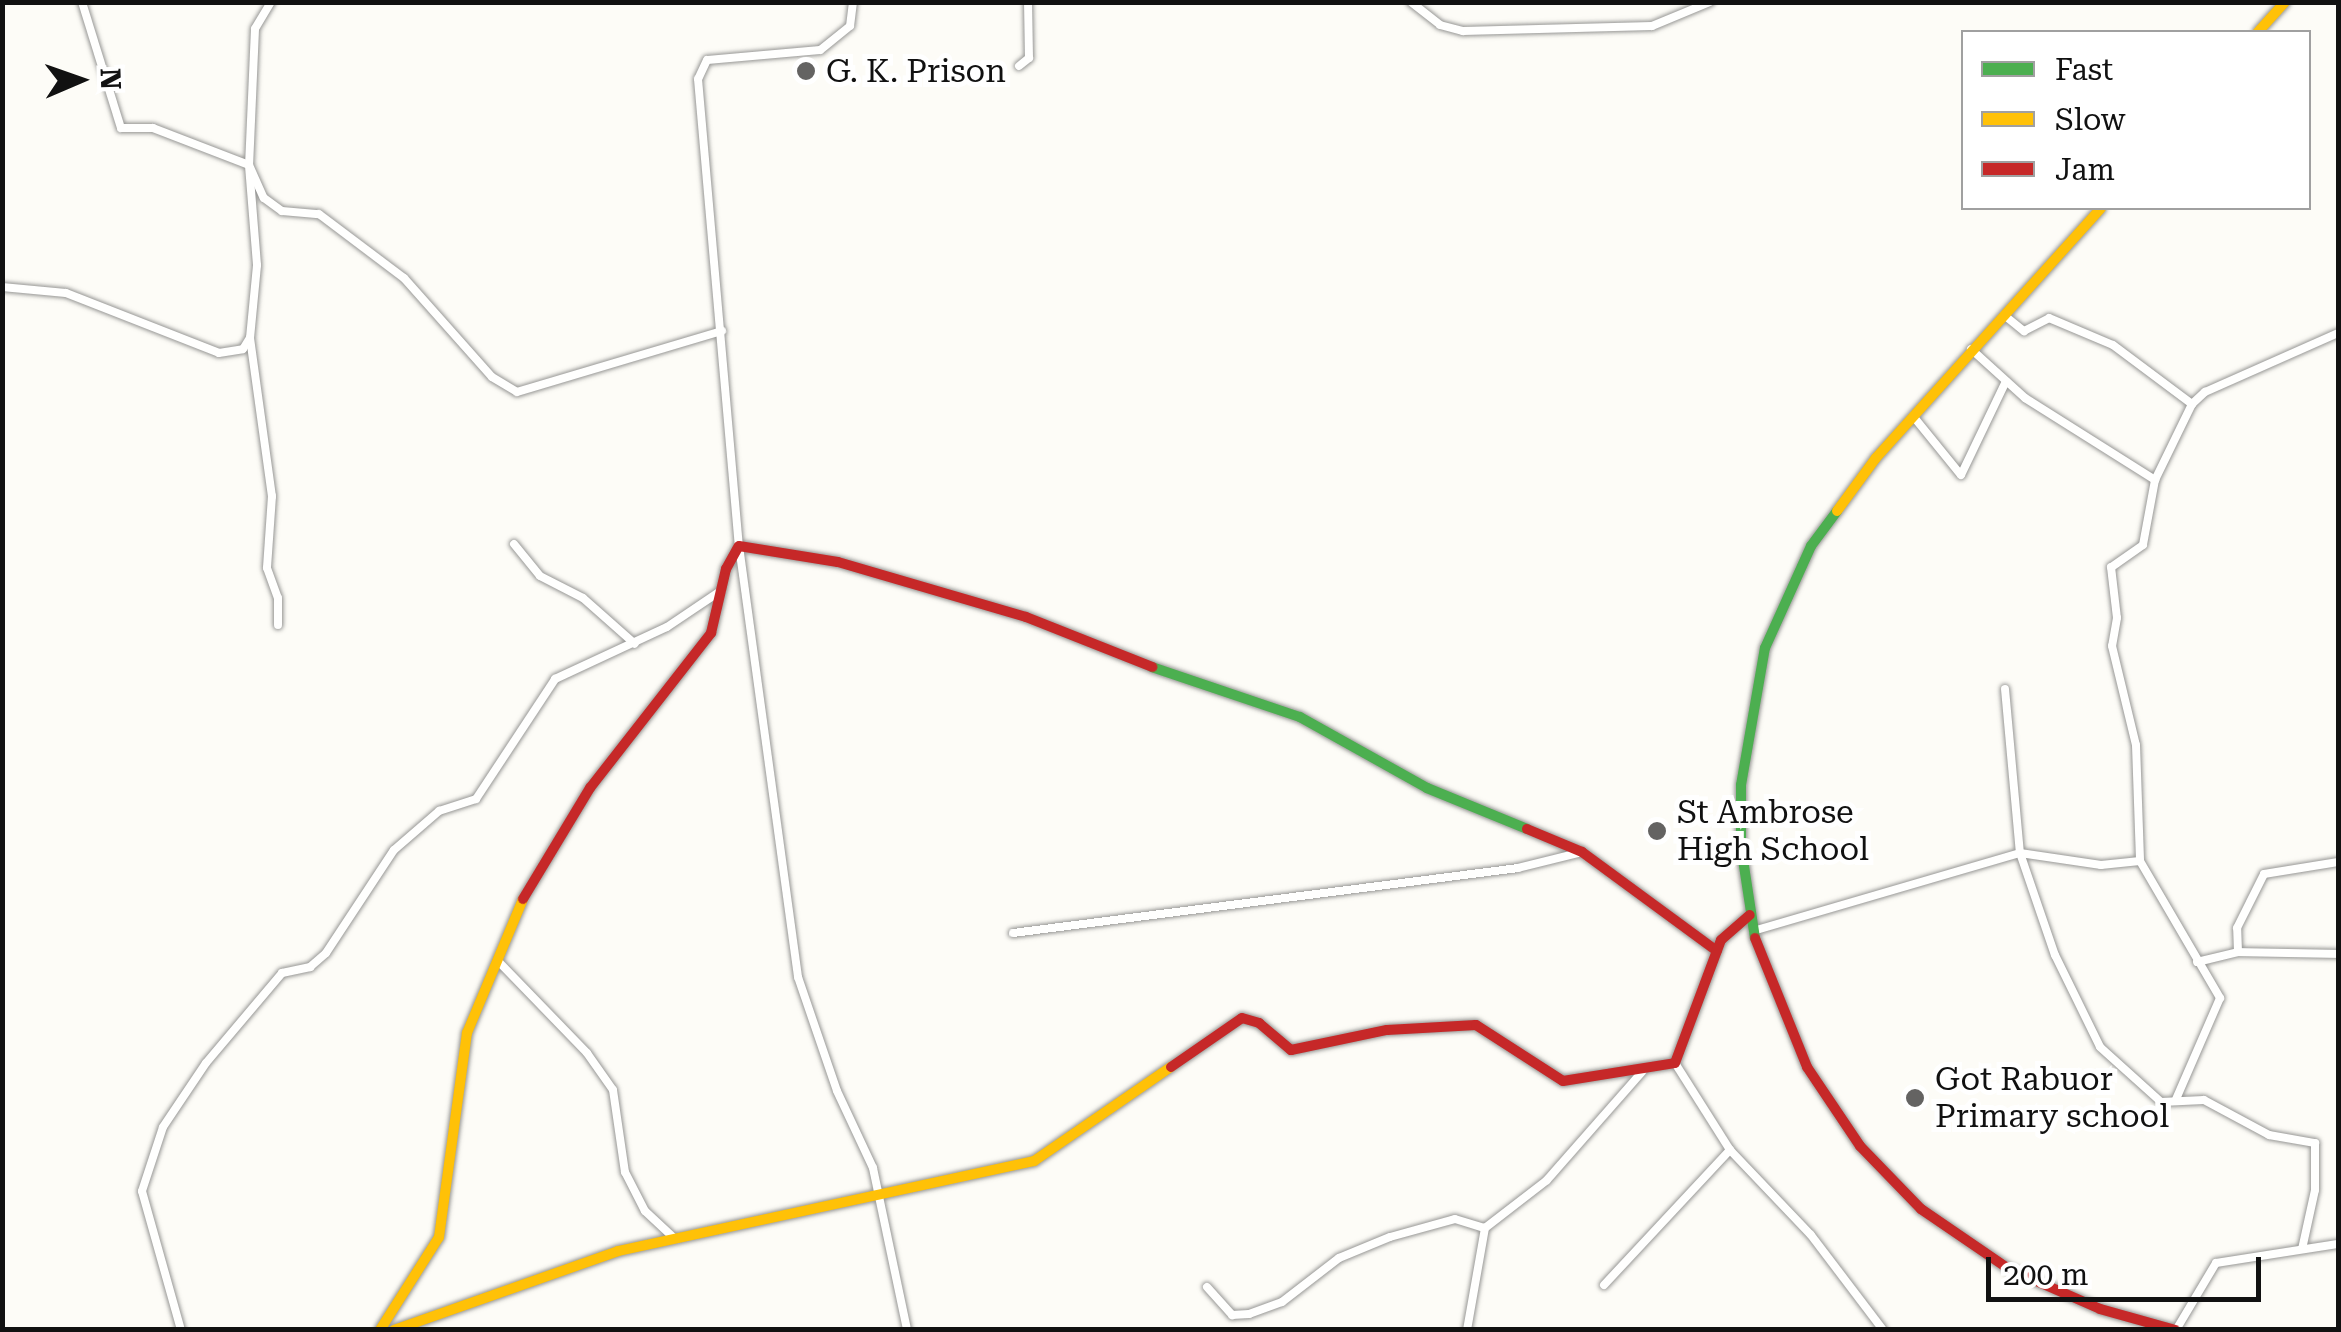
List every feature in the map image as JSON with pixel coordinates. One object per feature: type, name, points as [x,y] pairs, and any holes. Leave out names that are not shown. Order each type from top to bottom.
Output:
[{"type":"main road","points":[[2260,30],[2285,2]]},
{"type":"main road","points":[[2099,210],[1913,416],[1811,546],[1765,648],[1741,786],[1754,931],[1806,1067],[1860,1146],[1921,1209],[2008,1270],[2140,1325],[2176,1330]]},
{"type":"main road","points":[[380,1330],[440,1237],[468,1033],[542,863],[590,788],[694,660],[711,633],[739,546],[838,562],[1026,616],[1130,660],[1300,717],[1427,788],[1582,852],[1717,952]]},
{"type":"main road","points":[[394,1330],[674,1238],[878,1197],[1044,1157],[1242,1018],[1260,1022],[1291,1050],[1388,1030],[1476,1025],[1553,1080],[1642,1072],[1674,1063],[1717,952],[1727,933],[1750,916]]},
{"type":"street","points":[[82,2],[121,128],[154,128],[248,165],[264,198],[282,211],[318,214],[404,278],[492,377],[517,392],[722,331]]},
{"type":"street","points":[[271,2],[256,29],[248,165],[257,265],[250,338],[272,496],[267,568],[278,598],[278,624]]},
{"type":"street","points":[[853,2],[850,26],[820,50],[729,55],[700,67],[739,546],[798,977],[836,1092],[873,1168],[907,1330]]},
{"type":"street","points":[[1019,66],[1029,58],[1028,2]]},
{"type":"street","points":[[1410,2],[1440,25],[1463,31],[1652,26],[1710,2]]},
{"type":"street","points":[[2,287],[66,294],[220,353],[242,349],[250,338]]},
{"type":"street","points":[[2004,315],[2024,331],[2049,318],[2113,346],[2192,404]]},
{"type":"street","points":[[2176,1099],[2220,1003],[2140,861],[2136,745],[2116,676],[2111,567],[2146,540],[2155,480],[2192,404],[2220,382],[2338,333]]},
{"type":"street","points":[[1971,349],[2006,381],[2155,480]]},
{"type":"street","points":[[1913,416],[1961,475],[2006,381]]},
{"type":"street","points":[[514,544],[540,576],[583,598],[635,644]]},
{"type":"street","points":[[181,1330],[142,1192],[163,1126],[244,1012],[282,972],[310,966],[326,953],[394,850],[439,811],[476,799],[543,690],[555,678],[635,644],[722,590]]},
{"type":"street","points":[[2005,689],[2020,853],[2055,955],[2100,1047],[2161,1102],[2204,1100],[2268,1135],[2315,1143],[2316,1190],[2302,1249]]},
{"type":"street","points":[[1013,933],[1518,868],[1582,852]]},
{"type":"street","points":[[1754,931],[2020,853],[2101,865],[2140,861]]},
{"type":"street","points":[[2238,952],[2237,928],[2264,874],[2338,862]]},
{"type":"street","points":[[2198,962],[2238,952],[2338,954]]},
{"type":"street","points":[[498,961],[587,1053],[613,1090],[625,1172],[645,1211],[674,1238]]},
{"type":"street","points":[[1674,1063],[1730,1150],[1811,1235],[1883,1330]]},
{"type":"street","points":[[1467,1330],[1485,1228],[1547,1180],[1642,1072]]},
{"type":"street","points":[[1604,1285],[1730,1150]]},
{"type":"street","points":[[1207,1287],[1232,1315],[1249,1314],[1282,1302],[1339,1258],[1390,1237],[1455,1218],[1485,1228]]},
{"type":"street","points":[[2176,1330],[2216,1263],[2338,1244]]},
{"type":"traffic: fast","points":[[1755,938],[1741,846],[1741,785],[1765,648],[1811,546],[1837,511]]},
{"type":"traffic: fast","points":[[1152,667],[1300,717],[1427,788],[1527,829]]},
{"type":"traffic: slow","points":[[2260,30],[2285,2]]},
{"type":"traffic: slow","points":[[1837,511],[1876,458],[2099,210]]},
{"type":"traffic: slow","points":[[380,1330],[439,1237],[467,1033],[523,899]]},
{"type":"traffic: slow","points":[[394,1330],[618,1251],[1034,1161],[1171,1067]]},
{"type":"traffic: jam","points":[[523,899],[590,788],[711,633],[726,569],[739,546],[838,562],[1026,617],[1152,667]]},
{"type":"traffic: jam","points":[[1527,829],[1582,852],[1717,951]]},
{"type":"traffic: jam","points":[[1171,1067],[1242,1018],[1259,1023],[1291,1050],[1387,1030],[1476,1025],[1563,1081],[1675,1063],[1721,940],[1750,915]]},
{"type":"traffic: jam","points":[[1755,938],[1807,1067],[1860,1146],[1921,1209],[2009,1269],[2100,1309],[2175,1330]]},
{"type":"place","name":"G. K. Prison","points":[[806,71]]},
{"type":"place","name":"St Ambrose High School","points":[[1657,831]]},
{"type":"place","name":"Got Rabuor Primary school","points":[[1915,1098]]}]
